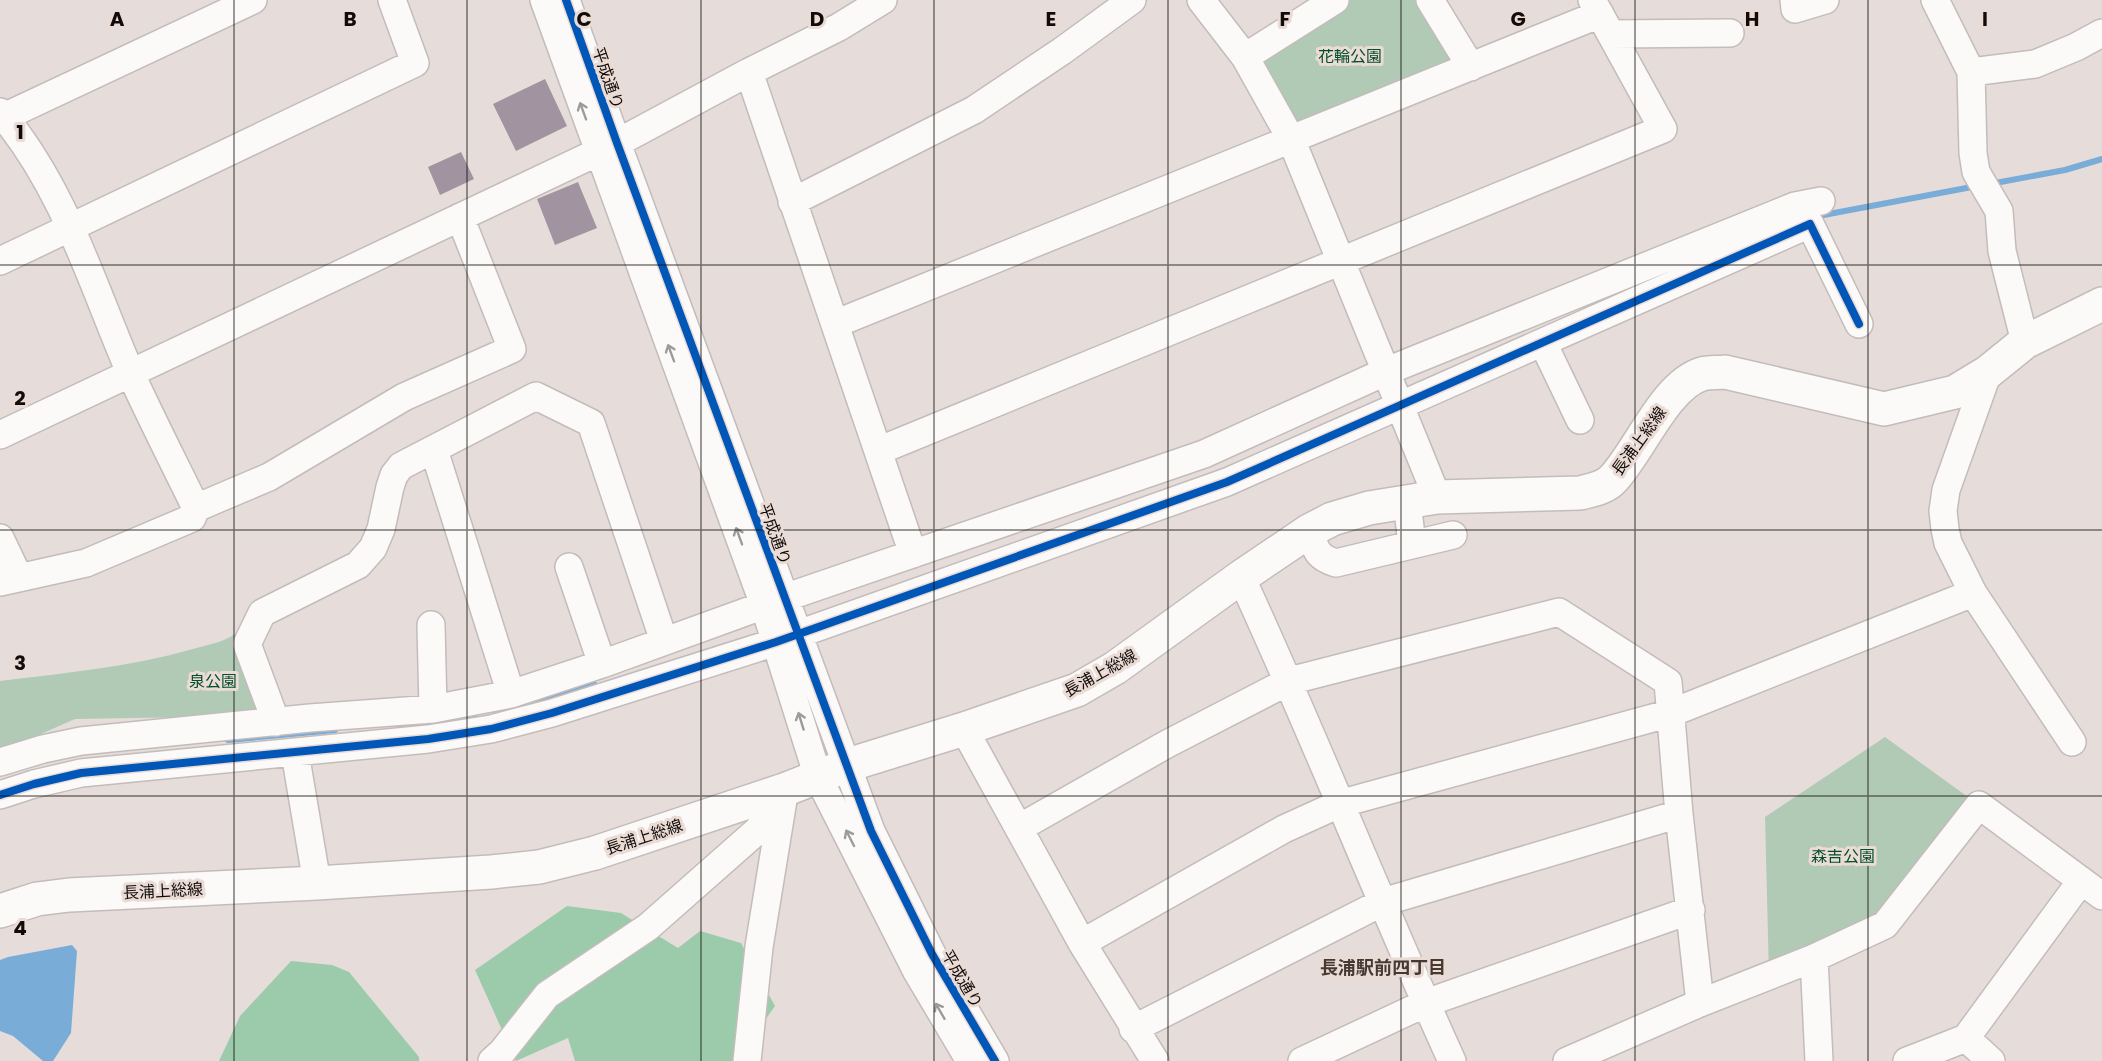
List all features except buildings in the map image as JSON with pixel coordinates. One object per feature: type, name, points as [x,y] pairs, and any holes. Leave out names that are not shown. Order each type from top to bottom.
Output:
[{"type":"main road","name":"長浦上総線","points":[[0,911],[37,899],[69,895],[491,872],[539,867],[595,853],[784,790],[848,765],[964,729],[1077,690],[1133,656],[1241,577],[1309,531],[1332,519],[1422,499],[1580,493],[1597,489],[1613,480],[1665,405],[1681,387],[1701,374],[1725,372],[1884,409],[1955,392],[1988,372],[2025,342],[2101,306]]},
{"type":"street","points":[[196,508],[131,373],[71,228],[37,162],[2,115],[253,0]]},
{"type":"street","points":[[0,261],[415,63],[392,0]]},
{"type":"street","name":"平成通り","points":[[544,0],[607,148],[787,638],[848,765],[871,831],[932,954],[995,1061]]},
{"type":"street","name":"平成通り","points":[[566,0],[607,148]]},
{"type":"street","points":[[0,435],[607,148],[748,72],[839,27],[883,0]]},
{"type":"street","points":[[792,202],[974,110],[1062,51],[1132,0]]},
{"type":"street","points":[[1201,0],[1245,57],[1291,139],[1387,371],[1400,405],[1422,499],[1412,544]]},
{"type":"street","points":[[1245,57],[1335,0]]},
{"type":"street","points":[[1431,0],[1471,67]]},
{"type":"street","points":[[1794,0],[1795,9],[1825,0]]},
{"type":"street","points":[[1935,0],[1971,72],[1973,153],[1977,172],[1999,211],[2002,251],[2025,342]]},
{"type":"street","points":[[835,324],[1601,16],[1730,33]]},
{"type":"street","points":[[878,451],[1663,129],[1601,16]]},
{"type":"street","points":[[1971,72],[2035,64],[2102,33]]},
{"type":"street","points":[[748,72],[913,554]]},
{"type":"street","points":[[0,762],[81,741],[310,718],[433,709],[511,694],[1204,454],[1387,371],[1795,206],[1821,201]]},
{"type":"street","points":[[0,538],[10,580],[86,563],[192,518],[196,508],[269,477],[404,397],[512,349],[460,217]]},
{"type":"street","points":[[0,795],[81,773],[428,739],[491,729],[552,713],[787,638],[1227,482],[1810,224],[1859,324]]},
{"type":"street","points":[[1543,343],[1580,420]]},
{"type":"street","points":[[1988,372],[1946,490],[1945,530],[1948,543],[1973,593],[2073,742]]},
{"type":"street","points":[[276,722],[247,644],[262,613],[358,565],[373,548],[381,529],[394,475],[401,466],[536,396],[591,423],[664,641]]},
{"type":"street","points":[[434,450],[511,694]]},
{"type":"street","points":[[1309,531],[1317,553],[1324,559],[1336,563],[1453,535]]},
{"type":"street","points":[[569,567],[602,664]]},
{"type":"street","points":[[1241,577],[1289,681],[1452,1061]]},
{"type":"street","points":[[1082,943],[1284,829],[1340,804],[1671,713],[1973,593]]},
{"type":"street","points":[[1019,828],[1167,744],[1289,681],[1559,612],[1668,682],[1679,814],[1700,1003]]},
{"type":"street","points":[[431,625],[433,709]]},
{"type":"street","name":"平成通り","points":[[787,638],[818,777],[916,970],[970,1061]]},
{"type":"street","points":[[310,718],[304,752],[317,883]]},
{"type":"street","points":[[964,729],[1082,943],[1133,1029],[1155,1061]]},
{"type":"street","points":[[492,1061],[502,1052],[547,995],[648,927],[758,830],[784,790]]},
{"type":"street","points":[[747,1061],[759,947],[784,790]]},
{"type":"street","points":[[1567,1061],[1700,1003],[1814,958],[1885,925],[1979,805],[2091,889],[1966,1038],[1907,1061]]},
{"type":"street","points":[[1133,1029],[1383,902],[1679,814]]},
{"type":"street","points":[[1302,1061],[1426,1003],[1690,910]]},
{"type":"street","points":[[1814,958],[1820,1061]]},
{"type":"street","points":[[1966,1038],[1991,1061]]},
{"type":"green space","name":"花輪公園","points":[[1335,0],[1430,0],[1471,67],[1291,139],[1245,57]]},
{"type":"green space","name":"泉公園","points":[[240,630],[260,716],[75,719],[0,752],[0,681],[97,669],[169,655],[218,642]]},
{"type":"green space","name":"森吉公園","points":[[1885,737],[1979,805],[1885,925],[1769,976],[1765,817]]},
{"type":"green space","points":[[567,906],[621,913],[678,948],[700,931],[741,943],[775,1006],[736,1061],[575,1061],[568,1038],[516,1061],[475,970]]},
{"type":"green space","points":[[291,961],[332,965],[349,972],[419,1057],[419,1061],[219,1061],[240,1016]]},
{"type":"water","points":[[72,945],[77,951],[71,1033],[53,1061],[43,1061],[13,1036],[0,1031],[0,960]]},
{"type":"waterway","points":[[1990,184],[2065,170],[2102,159]]},
{"type":"waterway","points":[[1813,217],[1977,186]]},
{"type":"waterway","points":[[537,699],[595,685]]},
{"type":"waterway","points":[[452,718],[475,714]]},
{"type":"waterway","points":[[228,740],[335,730]]},
{"type":"cycle path","points":[[566,0],[871,831],[932,954],[995,1061]]},
{"type":"cycle path","points":[[0,795],[81,773],[428,739],[491,729],[552,713],[776,642],[1227,482],[1810,224],[1859,324]]},
{"type":"district","name":"長浦駅前四丁目","points":[[1383,967]]}]
